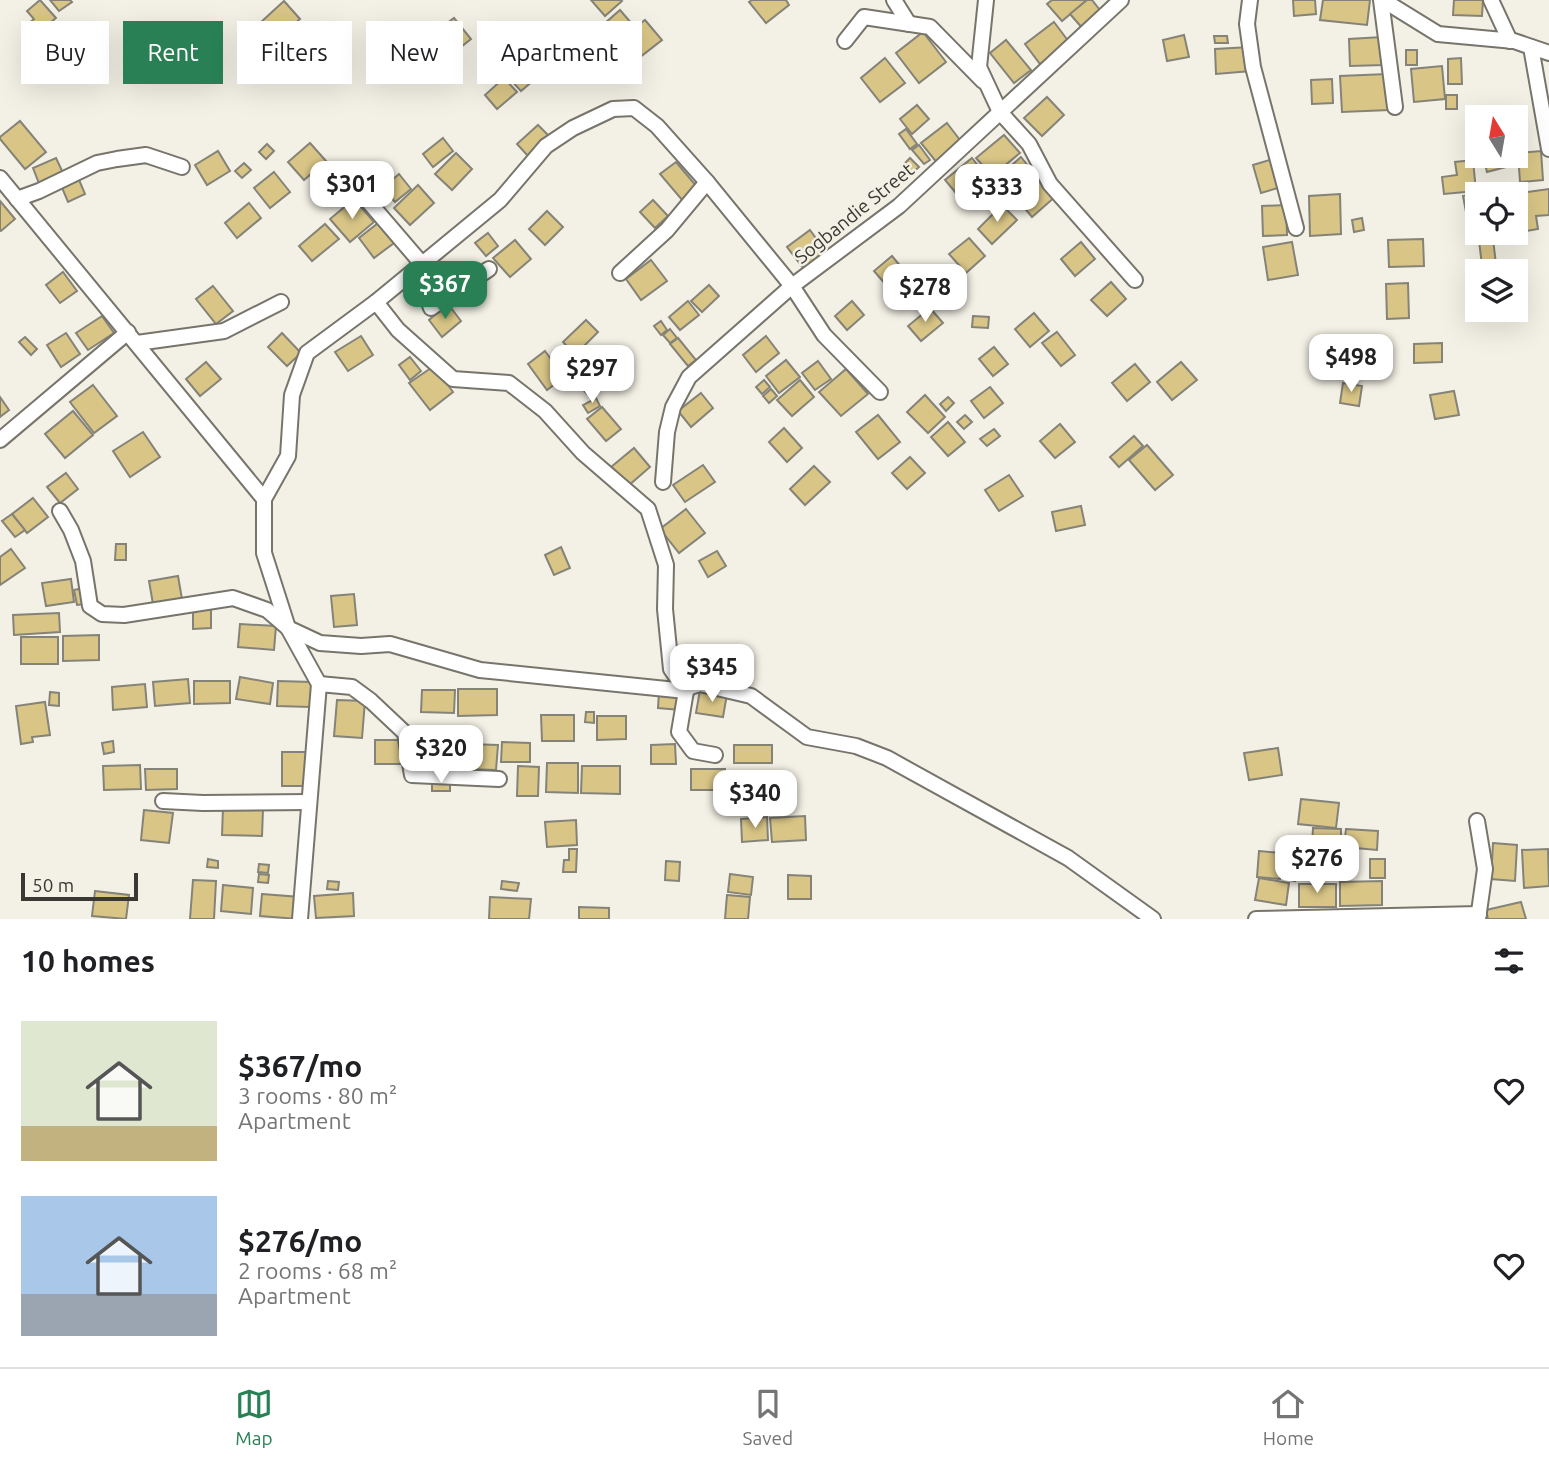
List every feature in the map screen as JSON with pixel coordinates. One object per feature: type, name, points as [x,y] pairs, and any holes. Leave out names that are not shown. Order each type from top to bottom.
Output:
[{"type":"street","points":[[894,0],[909,24]]},
{"type":"street","points":[[986,0],[979,67],[1000,111],[1029,144],[1050,184],[1135,281]]},
{"type":"street","name":"Sogbandie Street","points":[[663,482],[667,432],[673,407],[689,377],[792,286],[898,206],[1121,0]]},
{"type":"street","points":[[1250,0],[1247,24],[1253,67],[1296,228]]},
{"type":"street","points":[[1382,0],[1437,34],[1510,41],[1549,53]]},
{"type":"street","points":[[1382,0],[1395,107]]},
{"type":"street","points":[[1491,0],[1510,41]]},
{"type":"street","points":[[845,41],[864,17],[930,27],[989,87]]},
{"type":"street","points":[[1531,47],[1549,149]]},
{"type":"street","points":[[300,919],[319,684],[288,628],[264,553],[264,499],[288,456],[292,395],[307,354],[376,302],[500,200],[546,146],[573,128],[613,109],[634,108],[657,126],[707,182],[792,286],[824,335],[880,392]]},
{"type":"street","points":[[17,199],[97,163],[117,159],[146,155],[182,167]]},
{"type":"street","points":[[0,178],[264,499]]},
{"type":"street","points":[[620,273],[667,230],[707,182]]},
{"type":"street","points":[[362,194],[420,266],[431,308],[489,269]]},
{"type":"street","points":[[138,343],[224,331],[281,302]]},
{"type":"street","points":[[376,302],[398,330],[453,379],[509,383],[545,411],[583,453],[648,509],[666,565],[664,609],[671,669],[686,691]]},
{"type":"street","points":[[0,440],[128,331]]},
{"type":"street","points":[[60,510],[83,561],[90,606],[103,614],[124,615],[233,598],[267,610],[288,628],[320,643],[361,646],[390,644],[480,670],[686,691]]},
{"type":"street","points":[[319,684],[352,687],[405,733],[412,775],[499,779]]},
{"type":"street","points":[[715,755],[692,751],[679,732],[686,691],[700,684],[751,696],[807,737],[856,746],[887,758],[1068,858],[1153,919]]},
{"type":"street","points":[[163,801],[309,802]]},
{"type":"street","points":[[1256,919],[1479,916],[1485,869],[1477,821]]},
{"type":"building","points":[[40,0],[56,18],[52,21],[32,21],[34,19],[27,11]]},
{"type":"building","points":[[50,0],[70,0],[72,2],[59,11]]},
{"type":"building","points":[[591,0],[621,0],[622,1],[605,16]]},
{"type":"building","points":[[786,0],[789,5],[766,23],[749,2]]},
{"type":"building","points":[[1052,0],[1087,0],[1062,21],[1047,4]]},
{"type":"building","points":[[1087,0],[1092,0],[1103,14],[1084,30],[1070,14]]},
{"type":"building","points":[[1293,0],[1315,0],[1316,14],[1294,16]]},
{"type":"building","points":[[1323,0],[1370,0],[1367,25],[1320,20]]},
{"type":"building","points":[[1454,0],[1483,0],[1482,16],[1453,15]]},
{"type":"building","points":[[284,1],[300,19],[298,21],[262,21]]},
{"type":"building","points":[[620,10],[629,21],[607,21]]},
{"type":"building","points":[[645,20],[662,40],[642,56],[642,22]]},
{"type":"building","points":[[1054,22],[1069,42],[1040,64],[1025,44]]},
{"type":"building","points":[[463,29],[471,39],[463,45]]},
{"type":"building","points":[[923,32],[946,62],[919,83],[896,53]]},
{"type":"building","points":[[1184,35],[1189,57],[1167,61],[1163,40]]},
{"type":"building","points":[[1214,36],[1227,36],[1228,43],[1215,43]]},
{"type":"building","points":[[1382,37],[1383,65],[1350,66],[1349,39]]},
{"type":"building","points":[[1006,40],[1031,70],[1014,83],[990,53]]},
{"type":"building","points":[[1250,47],[1251,71],[1216,74],[1215,49]]},
{"type":"building","points":[[1406,50],[1417,50],[1417,65],[1406,65]]},
{"type":"building","points":[[885,58],[905,83],[880,102],[861,78]]},
{"type":"building","points":[[1461,58],[1462,84],[1448,84],[1448,59]]},
{"type":"building","points":[[1442,66],[1445,99],[1414,102],[1411,69]]},
{"type":"building","points":[[1387,74],[1389,110],[1342,112],[1340,76]]},
{"type":"building","points":[[1332,79],[1333,103],[1312,104],[1311,80]]},
{"type":"building","points":[[497,84],[510,84],[517,92],[497,109],[485,95]]},
{"type":"building","points":[[514,84],[529,84],[521,91]]},
{"type":"building","points":[[1446,95],[1457,95],[1457,109],[1446,109]]},
{"type":"building","points":[[1047,97],[1064,115],[1042,136],[1024,118]]},
{"type":"building","points":[[917,105],[929,119],[912,134],[900,119]]},
{"type":"building","points":[[20,121],[46,152],[25,169],[0,139]]},
{"type":"building","points":[[947,123],[963,144],[938,164],[921,143]]},
{"type":"building","points":[[538,125],[550,137],[529,157],[517,144]]},
{"type":"building","points":[[906,129],[917,144],[910,149],[899,134]]},
{"type":"building","points":[[1004,135],[1020,153],[992,176],[976,158]]},
{"type":"building","points":[[443,138],[453,151],[433,167],[423,154]]},
{"type":"building","points":[[310,143],[326,161],[304,180],[288,162]]},
{"type":"building","points":[[267,144],[274,151],[266,159],[259,152]]},
{"type":"building","points":[[919,145],[930,160],[924,164],[912,150]]},
{"type":"building","points":[[218,151],[230,171],[207,185],[195,165]]},
{"type":"building","points":[[1541,151],[1543,180],[1520,182],[1519,168],[1528,168],[1528,152]]},
{"type":"building","points":[[456,153],[472,169],[452,190],[435,174]]},
{"type":"building","points":[[1021,157],[1029,167],[1002,190],[994,181]]},
{"type":"building","points":[[56,158],[64,175],[40,186],[33,168]]},
{"type":"building","points":[[910,158],[919,167],[910,175],[902,166]]},
{"type":"building","points":[[972,158],[987,177],[961,199],[945,180]]},
{"type":"building","points":[[1273,159],[1281,187],[1261,193],[1253,165]]},
{"type":"building","points":[[1465,161],[1465,168],[1474,168],[1475,182],[1465,182],[1465,192],[1444,194],[1442,177],[1457,175],[1455,162]]},
{"type":"building","points":[[676,162],[698,188],[683,201],[660,174]]},
{"type":"building","points":[[244,163],[251,170],[242,178],[235,171]]},
{"type":"building","points":[[1486,168],[1502,168],[1487,172]]},
{"type":"building","points":[[274,172],[290,192],[270,208],[254,188]]},
{"type":"building","points":[[399,174],[411,189],[395,202],[383,188]]},
{"type":"building","points":[[77,175],[85,194],[68,202],[60,183]]},
{"type":"building","points":[[1040,178],[1056,196],[1032,217],[1016,198]]},
{"type":"building","points":[[1017,180],[1024,188],[1009,200],[1003,192]]},
{"type":"building","points":[[418,185],[434,203],[410,225],[394,208]]},
{"type":"building","points":[[1549,189],[1549,215],[1536,216],[1538,229],[1528,231],[1528,192]]},
{"type":"building","points":[[1340,194],[1341,234],[1310,236],[1309,196]]},
{"type":"building","points":[[354,199],[374,222],[350,242],[330,219]]},
{"type":"building","points":[[653,200],[668,216],[655,228],[640,212]]},
{"type":"building","points":[[0,201],[15,219],[1,231],[0,230]]},
{"type":"building","points":[[249,203],[261,218],[237,238],[225,223]]},
{"type":"building","points":[[1002,205],[1017,220],[992,244],[978,229]]},
{"type":"building","points":[[1286,205],[1287,235],[1263,236],[1262,206]]},
{"type":"building","points":[[547,211],[563,227],[545,245],[529,229]]},
{"type":"building","points":[[1362,218],[1364,230],[1354,232],[1352,220]]},
{"type":"building","points":[[382,220],[398,240],[374,258],[359,238]]},
{"type":"building","points":[[325,224],[339,239],[312,261],[299,246]]},
{"type":"building","points":[[810,230],[826,252],[803,268],[787,247]]},
{"type":"building","points":[[488,233],[498,246],[486,256],[475,243]]},
{"type":"building","points":[[969,238],[985,256],[966,273],[949,254]]},
{"type":"building","points":[[1423,239],[1424,266],[1389,267],[1388,240]]},
{"type":"building","points":[[515,240],[531,259],[510,277],[493,258]]},
{"type":"building","points":[[1081,242],[1095,259],[1075,276],[1061,259]]},
{"type":"building","points":[[1292,242],[1298,275],[1268,280],[1263,247]]},
{"type":"building","points":[[1480,245],[1494,245],[1495,259],[1481,259]]},
{"type":"building","points":[[892,256],[911,279],[894,294],[874,271]]},
{"type":"building","points":[[651,260],[667,281],[641,300],[626,279]]},
{"type":"building","points":[[63,272],[77,291],[60,303],[46,285]]},
{"type":"building","points":[[1111,282],[1126,299],[1107,316],[1091,300]]},
{"type":"building","points":[[1408,283],[1409,318],[1387,319],[1386,284]]},
{"type":"building","points":[[709,285],[719,296],[702,312],[691,301]]},
{"type":"building","points":[[213,286],[233,311],[216,324],[196,299]]},
{"type":"building","points":[[688,301],[699,315],[680,330],[669,317]]},
{"type":"building","points":[[852,301],[864,315],[847,330],[835,316]]},
{"type":"building","points":[[448,304],[461,321],[442,337],[429,320]]},
{"type":"building","points":[[930,308],[943,323],[921,341],[908,326]]},
{"type":"building","points":[[1034,313],[1049,331],[1030,347],[1015,329]]},
{"type":"building","points":[[102,316],[114,333],[88,350],[76,333]]},
{"type":"building","points":[[973,316],[989,317],[988,328],[972,327]]},
{"type":"building","points":[[586,320],[598,332],[575,355],[563,342]]},
{"type":"building","points":[[661,321],[667,330],[661,335],[654,326]]},
{"type":"building","points":[[670,329],[677,338],[670,343],[663,335]]},
{"type":"building","points":[[1057,332],[1075,355],[1061,366],[1042,343]]},
{"type":"building","points":[[66,333],[80,354],[61,367],[47,345]]},
{"type":"building","points":[[282,333],[301,353],[287,366],[268,347]]},
{"type":"building","points":[[361,336],[373,355],[348,371],[335,352]]},
{"type":"building","points":[[766,336],[779,353],[756,372],[743,355]]},
{"type":"building","points":[[25,337],[37,349],[31,355],[19,342]]},
{"type":"building","points":[[678,338],[696,360],[688,366],[670,344]]},
{"type":"building","points":[[1442,343],[1442,362],[1414,363],[1414,344]]},
{"type":"building","points":[[1362,344],[1387,344],[1387,365],[1362,365]]},
{"type":"building","points":[[994,347],[1008,364],[993,376],[979,359]]},
{"type":"building","points":[[545,351],[564,377],[547,390],[528,364]]},
{"type":"building","points":[[410,357],[421,371],[410,380],[399,365]]},
{"type":"building","points":[[786,360],[800,377],[779,393],[766,376]]},
{"type":"building","points":[[818,361],[831,379],[815,390],[802,373]]},
{"type":"building","points":[[206,362],[221,379],[200,396],[186,379]]},
{"type":"building","points":[[1181,362],[1197,380],[1172,400],[1157,382]]},
{"type":"building","points":[[1135,364],[1150,382],[1127,401],[1112,383]]},
{"type":"building","points":[[434,366],[453,392],[430,410],[409,383]]},
{"type":"building","points":[[846,369],[868,394],[841,416],[819,392]]},
{"type":"building","points":[[764,380],[770,387],[762,394],[756,387]]},
{"type":"building","points":[[800,380],[814,397],[792,416],[777,400]]},
{"type":"building","points":[[587,381],[594,389],[587,394],[580,386]]},
{"type":"building","points":[[1343,383],[1362,386],[1359,406],[1340,403]]},
{"type":"building","points":[[93,385],[117,416],[94,433],[70,402]]},
{"type":"building","points":[[990,387],[1003,403],[984,418],[971,401]]},
{"type":"building","points":[[771,389],[777,396],[769,403],[763,396]]},
{"type":"building","points":[[1454,391],[1459,415],[1435,419],[1430,395]]},
{"type":"building","points":[[701,393],[713,408],[691,427],[678,411]]},
{"type":"building","points":[[925,395],[945,417],[928,433],[907,412]]},
{"type":"building","points":[[0,397],[9,410],[0,417]]},
{"type":"building","points":[[948,397],[954,403],[946,411],[940,404]]},
{"type":"building","points":[[596,398],[600,406],[588,413],[583,405]]},
{"type":"building","points":[[602,407],[621,429],[606,441],[587,419]]},
{"type":"building","points":[[73,411],[93,435],[65,458],[45,434]]},
{"type":"building","points":[[878,415],[900,442],[878,459],[856,432]]},
{"type":"building","points":[[965,415],[972,422],[964,429],[957,422]]},
{"type":"building","points":[[948,422],[965,442],[948,456],[931,437]]},
{"type":"building","points":[[1060,424],[1075,442],[1055,458],[1040,441]]},
{"type":"building","points":[[784,428],[802,448],[787,462],[769,442]]},
{"type":"building","points":[[994,429],[1000,436],[987,446],[980,439]]},
{"type":"building","points":[[143,432],[160,457],[130,477],[113,451]]},
{"type":"building","points":[[1134,436],[1143,446],[1119,467],[1110,457]]},
{"type":"building","points":[[1147,445],[1173,475],[1155,490],[1129,460]]},
{"type":"building","points":[[634,448],[650,467],[628,486],[611,467]]},
{"type":"building","points":[[910,457],[925,473],[907,489],[892,473]]},
{"type":"building","points":[[703,465],[715,482],[685,502],[673,485]]},
{"type":"building","points":[[814,466],[830,482],[805,505],[790,489]]},
{"type":"building","points":[[66,473],[78,489],[60,503],[47,487]]},
{"type":"building","points":[[1009,475],[1023,496],[999,511],[985,490]]},
{"type":"building","points":[[33,498],[48,517],[27,533],[12,514]]},
{"type":"building","points":[[1081,506],[1085,525],[1056,531],[1052,512]]},
{"type":"building","points":[[686,509],[705,533],[679,553],[660,529]]},
{"type":"building","points":[[12,514],[25,530],[15,537],[2,521]]},
{"type":"building","points":[[116,544],[126,544],[126,560],[115,560]]},
{"type":"building","points":[[561,547],[570,568],[554,575],[545,555]]},
{"type":"building","points":[[11,549],[25,568],[0,585],[0,557]]},
{"type":"building","points":[[717,551],[726,566],[708,577],[699,561]]},
{"type":"building","points":[[178,576],[182,599],[153,604],[149,581]]},
{"type":"building","points":[[71,579],[74,602],[46,606],[42,583]]},
{"type":"building","points":[[83,588],[86,604],[77,605],[74,590]]},
{"type":"building","points":[[354,594],[357,625],[334,627],[331,596]]},
{"type":"building","points":[[193,608],[211,608],[211,628],[193,629]]},
{"type":"building","points":[[59,613],[60,632],[14,635],[13,615]]},
{"type":"building","points":[[240,624],[276,626],[274,650],[238,647]]},
{"type":"building","points":[[99,635],[99,660],[63,661],[63,636]]},
{"type":"building","points":[[21,637],[58,637],[58,664],[21,664]]},
{"type":"building","points":[[240,677],[273,683],[270,704],[236,699]]},
{"type":"building","points":[[188,679],[190,703],[155,706],[153,682]]},
{"type":"building","points":[[194,681],[230,681],[230,703],[194,704]]},
{"type":"building","points":[[278,681],[312,682],[311,707],[277,706]]},
{"type":"building","points":[[145,684],[147,707],[113,710],[112,687]]},
{"type":"building","points":[[458,689],[497,689],[497,715],[458,716]]},
{"type":"building","points":[[422,690],[455,690],[454,713],[421,712]]},
{"type":"building","points":[[700,690],[727,694],[723,717],[696,713]]},
{"type":"building","points":[[50,692],[59,693],[59,706],[49,705]]},
{"type":"building","points":[[659,692],[682,695],[680,710],[658,708]]},
{"type":"building","points":[[337,700],[365,701],[362,738],[334,736]]},
{"type":"building","points":[[45,702],[50,735],[32,737],[33,742],[21,744],[16,706]]},
{"type":"building","points":[[586,712],[594,712],[594,723],[585,722]]},
{"type":"building","points":[[541,715],[574,715],[574,741],[542,741]]},
{"type":"building","points":[[597,716],[626,716],[626,739],[597,740]]},
{"type":"building","points":[[425,739],[458,741],[457,770],[423,769]]},
{"type":"building","points":[[375,740],[404,740],[404,764],[375,764]]},
{"type":"building","points":[[113,741],[114,752],[104,754],[102,743]]},
{"type":"building","points":[[502,742],[530,743],[530,762],[501,762]]},
{"type":"building","points":[[415,743],[424,743],[424,760],[415,760]]},
{"type":"building","points":[[468,744],[498,745],[496,770],[467,769]]},
{"type":"building","points":[[675,744],[676,764],[651,764],[651,745]]},
{"type":"building","points":[[734,745],[772,745],[772,763],[734,763]]},
{"type":"building","points":[[1278,748],[1282,775],[1249,780],[1244,753]]},
{"type":"building","points":[[282,752],[306,752],[306,786],[282,786]]},
{"type":"building","points":[[547,763],[578,763],[578,793],[546,792]]},
{"type":"building","points":[[140,765],[141,789],[104,790],[103,766]]},
{"type":"building","points":[[518,766],[539,767],[538,796],[517,796]]},
{"type":"building","points":[[582,766],[620,766],[620,794],[581,793]]},
{"type":"building","points":[[145,769],[177,769],[177,789],[146,790]]},
{"type":"building","points":[[691,769],[725,769],[725,790],[691,790]]},
{"type":"building","points":[[432,779],[450,780],[450,791],[432,791]]},
{"type":"building","points":[[1301,799],[1339,803],[1336,828],[1298,824]]},
{"type":"building","points":[[223,808],[263,809],[262,836],[222,835]]},
{"type":"building","points":[[144,810],[173,813],[169,843],[141,840]]},
{"type":"building","points":[[805,816],[806,840],[772,842],[770,818]]},
{"type":"building","points":[[767,817],[768,840],[742,842],[741,819]]},
{"type":"building","points":[[576,820],[577,845],[547,847],[545,822]]},
{"type":"building","points":[[1313,828],[1341,829],[1341,848],[1312,847]]},
{"type":"building","points":[[1346,829],[1378,831],[1377,850],[1344,847]]},
{"type":"building","points":[[1493,843],[1517,845],[1515,881],[1491,879]]},
{"type":"building","points":[[569,849],[577,849],[576,872],[563,872],[564,860],[569,860]]},
{"type":"building","points":[[1548,849],[1549,886],[1524,888],[1522,850]]},
{"type":"building","points":[[1259,851],[1282,853],[1280,879],[1257,877]]},
{"type":"building","points":[[208,859],[218,861],[218,868],[207,867]]},
{"type":"building","points":[[1370,859],[1385,859],[1385,878],[1370,878]]},
{"type":"building","points":[[666,861],[680,862],[679,881],[665,880]]},
{"type":"building","points":[[1287,863],[1297,864],[1295,881],[1285,879]]},
{"type":"building","points":[[259,864],[269,865],[268,873],[258,872]]},
{"type":"building","points":[[259,874],[269,875],[268,883],[258,882]]},
{"type":"building","points":[[730,874],[753,877],[751,895],[728,892]]},
{"type":"building","points":[[788,875],[811,876],[811,899],[788,899]]},
{"type":"building","points":[[1259,878],[1289,883],[1286,905],[1255,900]]},
{"type":"building","points":[[193,880],[216,881],[214,919],[190,919]]},
{"type":"building","points":[[328,881],[339,882],[338,890],[327,889]]},
{"type":"building","points":[[502,881],[519,883],[517,891],[501,889]]},
{"type":"building","points":[[1382,881],[1382,905],[1340,906],[1340,882]]},
{"type":"building","points":[[1299,884],[1336,884],[1336,907],[1299,907]]},
{"type":"building","points":[[223,885],[253,888],[251,914],[221,911]]},
{"type":"building","points":[[95,891],[129,895],[126,919],[92,916]]},
{"type":"building","points":[[353,893],[354,916],[316,918],[314,896]]},
{"type":"building","points":[[262,894],[300,897],[298,919],[260,916]]},
{"type":"building","points":[[727,895],[750,897],[748,919],[725,919]]},
{"type":"building","points":[[490,897],[531,899],[529,919],[489,919]]},
{"type":"building","points":[[1521,902],[1526,919],[1488,919],[1486,910]]},
{"type":"building","points":[[579,907],[609,908],[609,919],[579,919]]}]
